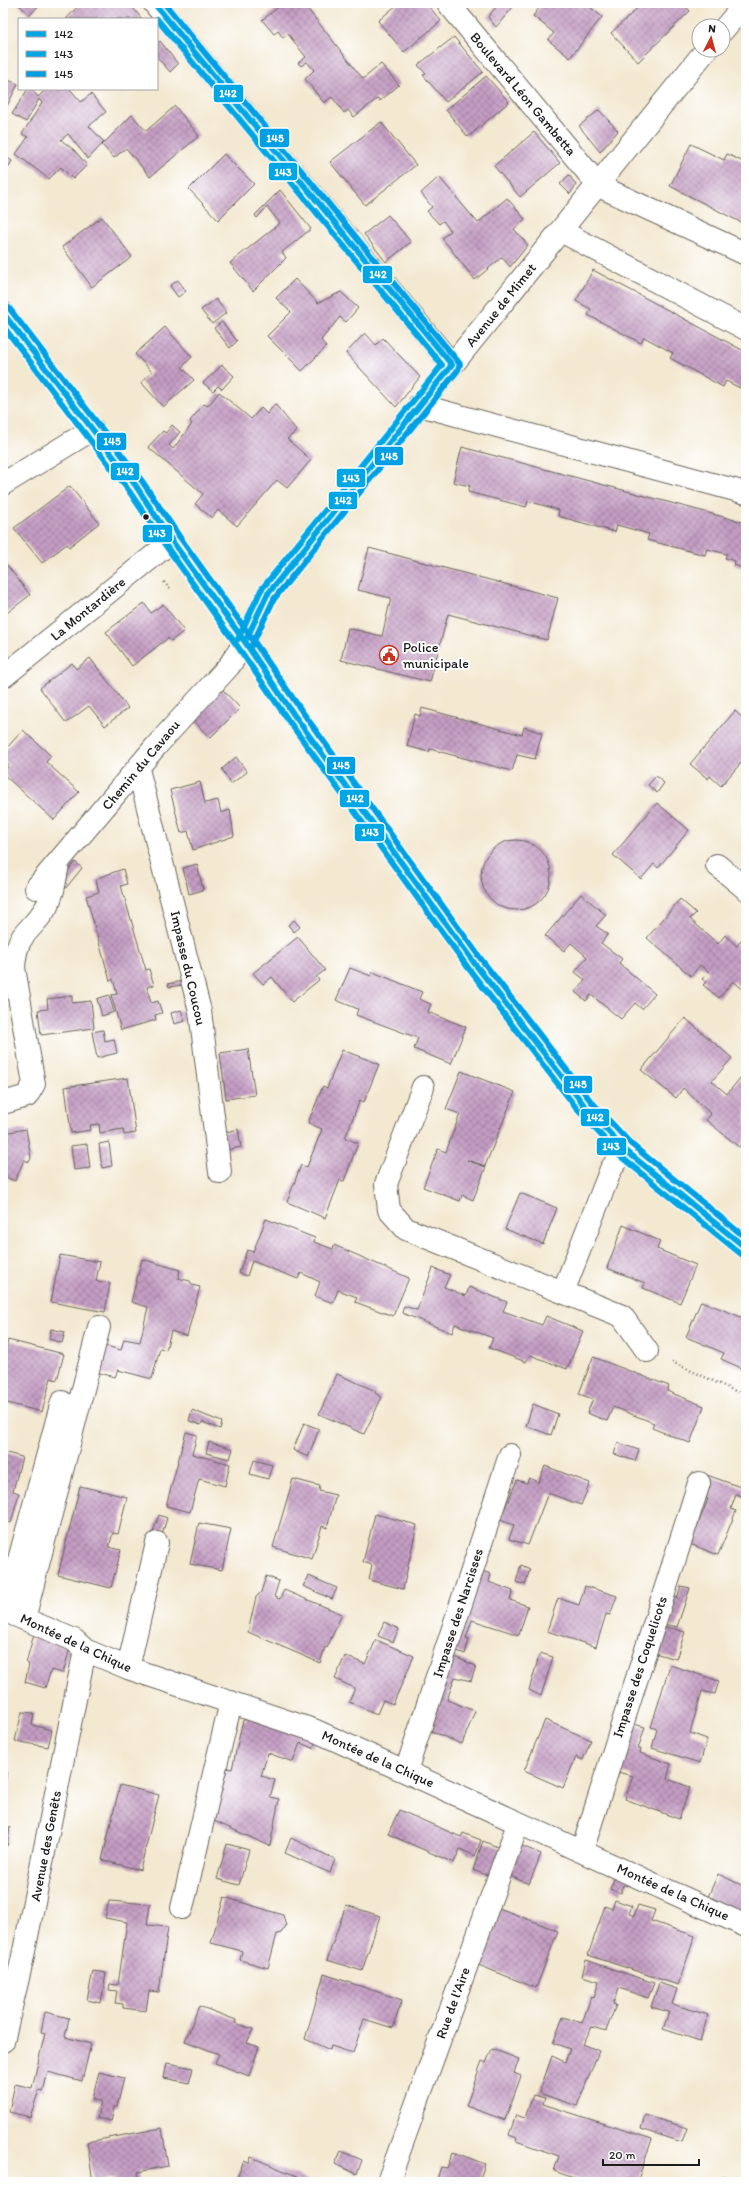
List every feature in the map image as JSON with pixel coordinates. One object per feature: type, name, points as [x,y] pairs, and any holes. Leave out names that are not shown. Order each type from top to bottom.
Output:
[{"type":"street","points":[[154,3],[452,364]]},
{"type":"street","name":"Boulevard Léon Gambetta","points":[[448,3],[599,186]]},
{"type":"street","points":[[731,21],[746,3]]},
{"type":"street","name":"Avenue de Mimet","points":[[246,642],[267,595],[452,364],[599,186],[700,58]]},
{"type":"street","points":[[599,186],[746,254]]},
{"type":"street","points":[[561,231],[746,329]]},
{"type":"street","points":[[3,313],[136,486],[172,541],[246,642],[294,714],[475,964],[584,1105],[625,1150],[746,1248]]},
{"type":"street","points":[[420,405],[746,493]]},
{"type":"street","points":[[3,484],[93,429]]},
{"type":"street","name":"La Montardière","points":[[3,677],[172,541]]},
{"type":"street","name":"Chemin du Cavaou","points":[[36,888],[58,864],[138,768],[228,666],[246,642]]},
{"type":"street","name":"Impasse du Coucou","points":[[138,768],[200,1011],[220,1172]]},
{"type":"street","points":[[3,1103],[27,1096],[34,1084],[14,968],[15,952],[21,937],[46,908],[53,894],[58,864]]},
{"type":"street","points":[[717,865],[746,889]]},
{"type":"street","points":[[423,1087],[386,1184],[389,1210],[406,1229],[622,1316],[647,1351]]},
{"type":"street","points":[[563,1292],[611,1170],[625,1150]]},
{"type":"street","points":[[11,1613],[84,1390],[100,1327]]},
{"type":"street","points":[[11,1613],[62,1402]]},
{"type":"street","name":"Impasse des Narcisses","points":[[406,1771],[510,1455]]},
{"type":"street","name":"Impasse des Coquelicots","points":[[582,1851],[699,1483]]},
{"type":"street","points":[[128,1668],[157,1543]]},
{"type":"street","name":"Montée de la Chique","points":[[11,1613],[74,1640],[85,1650],[128,1668],[316,1731],[406,1771],[518,1824],[582,1851],[746,1926]]},
{"type":"street","name":"Avenue des Genêts","points":[[3,2041],[22,1961],[85,1650]]},
{"type":"street","points":[[182,1908],[231,1702]]},
{"type":"street","name":"Rue de l'Aire","points":[[388,2182],[518,1824]]},
{"type":"path","points":[[647,1351],[746,1396]]},
{"type":"building","points":[[17,3],[41,3],[30,15]]},
{"type":"building","points":[[81,3],[129,3],[141,18],[67,18]]},
{"type":"building","points":[[284,3],[303,3],[363,79],[381,64],[399,85],[380,101],[378,98],[354,117],[348,110],[344,113],[332,97],[324,103],[305,79],[314,70],[307,62],[301,66],[298,63],[306,57],[288,34],[283,38],[278,31],[274,34],[262,20]]},
{"type":"building","points":[[399,3],[426,3],[441,21],[404,52],[378,21]]},
{"type":"building","points":[[499,3],[510,3],[514,6],[496,27],[488,17]]},
{"type":"building","points":[[543,3],[585,3],[602,17],[570,58],[548,40],[554,33],[533,16]]},
{"type":"building","points":[[643,3],[682,3],[690,11],[638,62],[611,33]]},
{"type":"building","points":[[454,37],[483,72],[446,102],[423,75],[426,74],[418,65]]},
{"type":"building","points":[[160,41],[178,64],[170,72],[158,58],[158,43]]},
{"type":"building","points":[[486,76],[509,102],[468,137],[446,110]]},
{"type":"building","points":[[3,78],[18,84],[7,106],[3,105]]},
{"type":"building","points":[[27,90],[32,90],[38,97],[45,90],[71,90],[81,102],[91,94],[106,112],[89,126],[104,142],[88,159],[68,134],[61,140],[74,150],[87,165],[73,179],[61,167],[49,179],[16,154],[28,137],[22,134],[42,103],[39,99],[26,122],[12,114]]},
{"type":"building","points":[[175,106],[199,136],[150,177],[126,148],[114,158],[102,145],[132,115],[146,131]]},
{"type":"building","points":[[599,110],[618,131],[600,152],[579,126]]},
{"type":"building","points":[[381,122],[416,165],[365,205],[330,162]]},
{"type":"building","points":[[534,132],[560,163],[520,197],[494,166]]},
{"type":"building","points":[[691,144],[724,160],[727,154],[746,163],[746,225],[670,186]]},
{"type":"building","points":[[224,154],[254,184],[218,220],[189,189]]},
{"type":"building","points":[[6,157],[12,161],[5,173],[3,172],[3,161]]},
{"type":"building","points":[[569,175],[576,185],[570,194],[560,184]]},
{"type":"building","points":[[439,177],[478,223],[507,198],[525,219],[514,229],[528,245],[510,267],[502,257],[475,280],[442,238],[451,231],[443,221],[439,224],[427,211],[432,207],[421,193]]},
{"type":"building","points":[[280,190],[311,229],[282,252],[286,258],[253,291],[230,263],[280,223],[267,207],[257,218],[255,215]]},
{"type":"building","points":[[388,215],[411,242],[386,262],[364,234]]},
{"type":"building","points":[[102,217],[132,257],[92,287],[62,247]]},
{"type":"building","points":[[593,270],[746,352],[746,391],[726,381],[723,387],[670,358],[673,353],[644,337],[641,343],[588,315],[591,309],[576,301]]},
{"type":"building","points":[[295,279],[318,303],[341,292],[358,308],[346,322],[340,317],[321,340],[326,347],[302,371],[267,336],[291,312],[276,298]]},
{"type":"building","points":[[178,280],[186,291],[178,297],[170,286]]},
{"type":"building","points":[[216,299],[226,313],[212,324],[201,310]]},
{"type":"building","points":[[222,322],[237,341],[230,348],[214,328]]},
{"type":"building","points":[[165,327],[192,357],[182,367],[194,380],[163,407],[141,382],[152,372],[135,354]]},
{"type":"building","points":[[365,333],[376,345],[383,338],[420,377],[396,407],[346,353]]},
{"type":"building","points":[[222,365],[234,376],[222,389],[218,386],[213,391],[203,383]]},
{"type":"building","points":[[219,392],[251,419],[261,408],[267,414],[275,404],[297,431],[287,439],[311,460],[287,488],[277,480],[237,526],[218,510],[212,518],[195,504],[203,494],[148,447],[163,431],[166,433],[172,425],[180,432],[169,445],[173,449],[192,424],[190,421],[204,404],[208,406]]},
{"type":"building","points":[[462,447],[746,523],[746,569],[734,565],[735,561],[725,558],[727,554],[707,549],[705,555],[647,540],[649,534],[617,525],[615,532],[558,516],[559,510],[528,501],[526,507],[468,492],[470,486],[453,482]]},
{"type":"building","points":[[70,486],[99,523],[69,547],[67,544],[42,563],[14,528]]},
{"type":"building","points":[[369,548],[558,598],[547,640],[448,614],[430,682],[341,660],[348,628],[382,636],[391,598],[358,590]]},
{"type":"building","points":[[3,560],[30,595],[3,616]]},
{"type":"building","points":[[144,603],[151,613],[163,604],[184,631],[171,641],[168,638],[132,666],[106,632]]},
{"type":"building","points":[[90,658],[128,708],[105,726],[89,706],[66,723],[40,688],[72,663],[76,669]]},
{"type":"building","points":[[222,689],[240,708],[210,738],[192,719]]},
{"type":"building","points":[[422,708],[522,735],[524,727],[542,733],[535,759],[517,755],[512,771],[430,749],[429,752],[407,746],[415,714],[420,716]]},
{"type":"building","points":[[735,711],[746,721],[746,757],[721,786],[710,776],[708,779],[690,764]]},
{"type":"building","points":[[23,730],[51,756],[46,762],[79,792],[54,820],[3,774],[9,765],[3,760],[3,752]]},
{"type":"building","points":[[236,757],[247,772],[231,784],[222,769]]},
{"type":"building","points":[[656,776],[664,783],[657,793],[648,785]]},
{"type":"building","points":[[200,782],[205,803],[218,800],[221,813],[230,810],[234,836],[193,850],[188,831],[181,833],[170,790]]},
{"type":"building","points":[[657,803],[689,830],[658,868],[654,864],[641,879],[613,855]]},
{"type":"building","points":[[509,840],[523,840],[536,845],[546,855],[551,868],[551,882],[546,895],[536,905],[523,910],[509,910],[496,905],[486,895],[481,882],[481,868],[486,855],[496,845]]},
{"type":"building","points":[[75,862],[82,868],[61,894],[61,879]]},
{"type":"building","points":[[197,864],[203,890],[189,894],[183,868]]},
{"type":"building","points":[[123,869],[127,884],[121,886],[146,970],[149,969],[154,985],[147,987],[151,1003],[158,1001],[162,1013],[155,1015],[156,1020],[121,1030],[111,995],[117,994],[113,979],[110,981],[86,896],[99,892],[96,881],[100,877]]},
{"type":"building","points":[[581,894],[606,915],[596,926],[608,934],[601,943],[622,959],[619,963],[655,994],[642,1009],[635,1003],[621,1019],[591,995],[586,1001],[575,992],[585,980],[575,972],[587,957],[571,943],[564,951],[545,936]]},
{"type":"building","points":[[680,899],[696,913],[690,919],[718,944],[725,935],[737,946],[744,937],[746,939],[746,992],[733,981],[719,998],[703,985],[706,982],[702,979],[709,972],[700,965],[691,976],[647,938]]},
{"type":"building","points":[[294,920],[300,927],[294,932],[288,925]]},
{"type":"building","points":[[298,937],[325,970],[316,977],[319,980],[292,1002],[272,977],[263,984],[253,973]]},
{"type":"building","points":[[350,968],[371,976],[373,972],[422,992],[419,999],[431,1004],[428,1012],[466,1027],[451,1064],[414,1049],[418,1038],[356,1015],[358,1009],[336,1000]]},
{"type":"building","points":[[182,981],[183,985],[169,987],[168,984]]},
{"type":"building","points":[[109,995],[114,1012],[102,1016],[97,999]]},
{"type":"building","points":[[72,996],[72,1003],[91,1001],[94,1028],[41,1035],[38,1010],[48,1009],[47,999]]},
{"type":"building","points":[[181,1010],[185,1021],[174,1024],[171,1013]]},
{"type":"building","points":[[685,1018],[732,1058],[712,1081],[727,1094],[746,1071],[746,1139],[739,1147],[706,1120],[711,1114],[683,1088],[676,1098],[641,1070]]},
{"type":"building","points":[[103,1030],[105,1041],[114,1039],[117,1053],[97,1058],[92,1032]]},
{"type":"building","points":[[248,1049],[255,1095],[226,1099],[220,1053]]},
{"type":"building","points":[[342,1050],[379,1064],[364,1102],[360,1100],[345,1138],[358,1143],[344,1181],[340,1180],[325,1218],[287,1202],[301,1165],[307,1167],[322,1129],[308,1123],[323,1086],[327,1088]]},
{"type":"building","points":[[461,1071],[515,1092],[485,1166],[467,1160],[486,1167],[473,1200],[462,1195],[460,1201],[423,1187],[438,1149],[446,1152],[460,1114],[446,1109]]},
{"type":"building","points":[[128,1078],[136,1133],[124,1135],[123,1129],[100,1133],[99,1124],[90,1125],[91,1130],[71,1133],[65,1087]]},
{"type":"building","points":[[26,1129],[31,1158],[29,1162],[24,1160],[15,1181],[3,1176],[3,1133]]},
{"type":"building","points":[[238,1129],[241,1147],[226,1150],[223,1133]]},
{"type":"building","points":[[109,1142],[112,1166],[102,1168],[99,1144]]},
{"type":"building","points":[[87,1144],[90,1168],[74,1170],[71,1146]]},
{"type":"building","points":[[520,1193],[557,1208],[543,1244],[505,1229]]},
{"type":"building","points":[[266,1219],[315,1238],[314,1242],[333,1249],[334,1245],[409,1278],[393,1316],[355,1302],[357,1297],[338,1290],[333,1303],[315,1296],[320,1282],[301,1273],[298,1279],[252,1261],[247,1276],[239,1273],[247,1250],[253,1252]]},
{"type":"building","points":[[623,1225],[660,1241],[657,1249],[696,1265],[680,1303],[643,1288],[645,1283],[607,1268]]},
{"type":"building","points":[[3,1226],[5,1227],[4,1244],[3,1244]]},
{"type":"building","points":[[60,1255],[100,1262],[96,1281],[110,1283],[105,1312],[51,1302]]},
{"type":"building","points":[[142,1259],[180,1270],[178,1278],[190,1281],[192,1285],[200,1287],[187,1336],[171,1331],[166,1350],[160,1348],[152,1379],[118,1370],[115,1377],[96,1372],[102,1345],[121,1350],[124,1339],[140,1342],[148,1307],[131,1302]]},
{"type":"building","points":[[433,1268],[450,1275],[444,1287],[466,1296],[469,1287],[507,1302],[503,1311],[542,1325],[546,1316],[583,1331],[567,1369],[530,1355],[526,1362],[489,1348],[493,1338],[455,1324],[452,1333],[402,1313],[404,1306],[417,1310]]},
{"type":"building","points":[[701,1301],[746,1319],[746,1370],[721,1359],[724,1353],[686,1337]]},
{"type":"building","points":[[51,1329],[65,1332],[62,1343],[49,1339]]},
{"type":"building","points":[[8,1340],[64,1354],[57,1380],[51,1378],[42,1412],[3,1402],[3,1358]]},
{"type":"building","points":[[593,1357],[669,1386],[667,1391],[704,1406],[690,1443],[652,1428],[654,1423],[613,1407],[607,1421],[587,1413],[593,1399],[579,1394]]},
{"type":"building","points":[[337,1374],[376,1391],[375,1393],[382,1397],[364,1434],[319,1414]]},
{"type":"building","points":[[533,1404],[558,1414],[551,1435],[526,1426]]},
{"type":"building","points":[[192,1410],[222,1422],[220,1429],[202,1422],[201,1425],[189,1421]]},
{"type":"building","points":[[304,1423],[319,1429],[308,1457],[293,1450]]},
{"type":"building","points":[[186,1432],[197,1435],[192,1454],[230,1464],[225,1486],[199,1479],[190,1512],[166,1506]]},
{"type":"building","points":[[209,1442],[233,1449],[230,1459],[206,1453]]},
{"type":"building","points":[[618,1443],[639,1450],[635,1461],[614,1454]]},
{"type":"building","points":[[3,1452],[22,1457],[13,1491],[19,1493],[11,1523],[3,1521]]},
{"type":"building","points":[[254,1460],[272,1465],[268,1479],[250,1474]]},
{"type":"building","points":[[545,1466],[590,1483],[581,1505],[548,1493],[528,1545],[509,1539],[514,1525],[500,1520],[517,1480],[527,1483],[529,1478],[539,1482]]},
{"type":"building","points":[[707,1475],[746,1489],[746,1498],[736,1494],[731,1509],[736,1511],[718,1555],[690,1544],[708,1499],[700,1496]]},
{"type":"building","points":[[293,1479],[320,1486],[319,1491],[336,1495],[327,1528],[322,1526],[312,1559],[273,1547]]},
{"type":"building","points":[[80,1486],[127,1497],[118,1534],[113,1533],[109,1547],[121,1550],[111,1588],[58,1575]]},
{"type":"building","points":[[375,1514],[417,1525],[403,1589],[369,1580],[372,1565],[363,1562]]},
{"type":"building","points":[[159,1515],[167,1518],[162,1535],[153,1532]]},
{"type":"building","points":[[199,1523],[231,1529],[222,1570],[190,1564]]},
{"type":"building","points":[[521,1565],[530,1569],[525,1585],[516,1582]]},
{"type":"building","points":[[479,1570],[491,1574],[489,1582],[513,1591],[510,1600],[528,1606],[519,1635],[472,1620],[466,1638],[469,1639],[465,1654],[452,1649]]},
{"type":"building","points":[[266,1576],[279,1581],[274,1597],[280,1599],[284,1590],[342,1614],[327,1648],[325,1647],[320,1663],[248,1632],[256,1597],[261,1592]]},
{"type":"building","points":[[309,1576],[337,1588],[332,1599],[303,1586]]},
{"type":"building","points":[[585,1586],[617,1596],[610,1615],[606,1614],[596,1647],[547,1631],[558,1598],[579,1605]]},
{"type":"building","points":[[681,1586],[690,1588],[677,1627],[664,1624],[672,1596],[677,1598]]},
{"type":"building","points":[[384,1622],[399,1629],[393,1642],[378,1636]]},
{"type":"building","points":[[660,1625],[685,1632],[676,1659],[651,1652]]},
{"type":"building","points":[[34,1634],[70,1648],[63,1673],[51,1670],[45,1688],[25,1682],[29,1664],[26,1663]]},
{"type":"building","points":[[376,1640],[414,1656],[393,1704],[383,1700],[377,1714],[349,1702],[355,1688],[335,1679],[345,1656],[365,1664]]},
{"type":"building","points":[[540,1653],[553,1657],[541,1696],[529,1690]]},
{"type":"building","points":[[450,1655],[476,1666],[471,1681],[455,1677],[447,1700],[475,1711],[462,1744],[426,1729]]},
{"type":"building","points":[[670,1665],[719,1681],[715,1694],[702,1691],[690,1733],[707,1739],[700,1763],[652,1748],[657,1729],[651,1727]]},
{"type":"building","points":[[22,1712],[34,1713],[32,1725],[52,1730],[48,1747],[15,1741]]},
{"type":"building","points":[[247,1715],[316,1740],[313,1748],[300,1743],[293,1762],[268,1753],[261,1776],[275,1780],[270,1797],[279,1799],[270,1846],[214,1821],[227,1768],[232,1769],[243,1720],[246,1720]]},
{"type":"building","points":[[545,1720],[591,1740],[583,1760],[576,1757],[563,1788],[524,1771]]},
{"type":"building","points":[[633,1724],[645,1727],[638,1749],[641,1749],[640,1753],[671,1764],[667,1779],[690,1787],[679,1819],[625,1799],[633,1776],[614,1771]]},
{"type":"building","points":[[3,1771],[7,1771],[4,1791],[3,1791]]},
{"type":"building","points":[[120,1785],[159,1795],[140,1870],[102,1860]]},
{"type":"building","points":[[399,1810],[461,1837],[463,1833],[481,1840],[475,1856],[460,1849],[454,1863],[388,1834]]},
{"type":"building","points":[[3,1826],[10,1827],[7,1846],[3,1845]]},
{"type":"building","points":[[291,1838],[335,1859],[330,1873],[285,1853]]},
{"type":"building","points":[[483,1841],[502,1849],[492,1877],[473,1870]]},
{"type":"building","points":[[227,1844],[249,1850],[239,1885],[217,1879]]},
{"type":"building","points":[[520,1845],[541,1854],[529,1884],[508,1875]]},
{"type":"building","points":[[616,1874],[629,1880],[627,1886],[623,1885],[621,1893],[610,1889]]},
{"type":"building","points":[[718,1874],[746,1887],[746,1902],[741,1914],[707,1899]]},
{"type":"building","points":[[224,1897],[283,1915],[286,1926],[281,1933],[277,1934],[268,1968],[240,1960],[242,1951],[211,1943]]},
{"type":"building","points":[[615,1900],[632,1906],[629,1914],[634,1916],[638,1905],[655,1910],[651,1921],[695,1936],[678,1985],[588,1955],[605,1906],[612,1909]]},
{"type":"building","points":[[109,1901],[150,1904],[147,1925],[168,1927],[159,1992],[149,1991],[146,2011],[123,2008],[123,2004],[115,2003],[117,1991],[109,1990],[110,1984],[118,1985],[127,1922],[105,1918]]},
{"type":"building","points":[[346,1905],[380,1916],[362,1971],[327,1960]]},
{"type":"building","points":[[499,1908],[558,1931],[536,1988],[476,1964]]},
{"type":"building","points":[[586,1960],[654,1983],[648,1998],[619,1988],[613,2004],[616,2005],[606,2031],[592,2027],[583,2044],[599,2051],[577,2106],[539,2093],[552,2056],[565,2062],[570,2049],[553,2043],[563,2017],[582,2023],[591,1997],[594,1998],[599,1981],[582,1976]]},
{"type":"building","points":[[93,1971],[106,1973],[101,2003],[87,2000]]},
{"type":"building","points":[[324,1974],[402,2000],[393,2028],[364,2019],[353,2053],[331,2046],[330,2050],[305,2039]]},
{"type":"building","points":[[659,1983],[677,1989],[672,2004],[708,2015],[700,2041],[663,2029],[669,2012],[651,2007]]},
{"type":"building","points":[[199,2006],[236,2020],[235,2023],[253,2029],[247,2043],[259,2047],[249,2076],[215,2063],[219,2054],[185,2041]]},
{"type":"building","points":[[45,2012],[69,2018],[65,2037],[91,2044],[82,2081],[48,2072],[43,2091],[39,2090],[30,2117],[9,2112],[15,2084],[32,2088],[45,2033],[41,2032]]},
{"type":"building","points":[[492,2049],[519,2059],[514,2073],[521,2076],[505,2120],[466,2106],[482,2061],[486,2063]]},
{"type":"building","points":[[167,2063],[193,2068],[189,2083],[164,2078]]},
{"type":"building","points":[[99,2072],[124,2078],[117,2107],[114,2107],[111,2121],[97,2118],[101,2101],[92,2099]]},
{"type":"building","points":[[533,2095],[545,2098],[543,2104],[652,2139],[638,2180],[644,2182],[585,2182],[554,2171],[559,2156],[516,2141],[517,2138],[509,2135],[516,2115],[525,2118]]},
{"type":"building","points":[[645,2115],[687,2128],[682,2142],[641,2129]]},
{"type":"building","points":[[162,2128],[168,2166],[138,2172],[139,2181],[115,2182],[114,2178],[93,2182],[87,2142]]},
{"type":"building","points":[[341,2151],[362,2160],[357,2174],[335,2164]]},
{"type":"building","points":[[453,2152],[485,2164],[479,2182],[436,2182],[441,2167],[447,2168]]},
{"type":"building","points":[[251,2157],[311,2182],[235,2182],[244,2161],[249,2163]]},
{"type":"building","points":[[722,2177],[731,2178],[731,2182],[721,2182]]},
{"type":"transit line","name":"142","points":[[154,3],[452,365]]},
{"type":"transit line","name":"145","points":[[164,3],[460,364],[458,370],[274,599],[252,645]]},
{"type":"transit line","name":"143","points":[[158,20],[442,365],[261,590],[238,639]]},
{"type":"transit line","name":"145","points":[[9,308],[142,481],[301,710],[481,959],[590,1100],[631,1144],[746,1238]]},
{"type":"transit line","name":"142","points":[[3,313],[136,486],[172,541],[245,642],[294,715],[475,964],[584,1105],[625,1150],[746,1248]]},
{"type":"transit line","name":"143","points":[[3,326],[129,491],[288,720],[469,969],[578,1110],[620,1156],[741,1254]]},
{"type":"transit line","name":"142","points":[[245,642],[267,595],[452,365]]},
{"type":"place","name":"Police municipale","points":[[389,655]]}]
